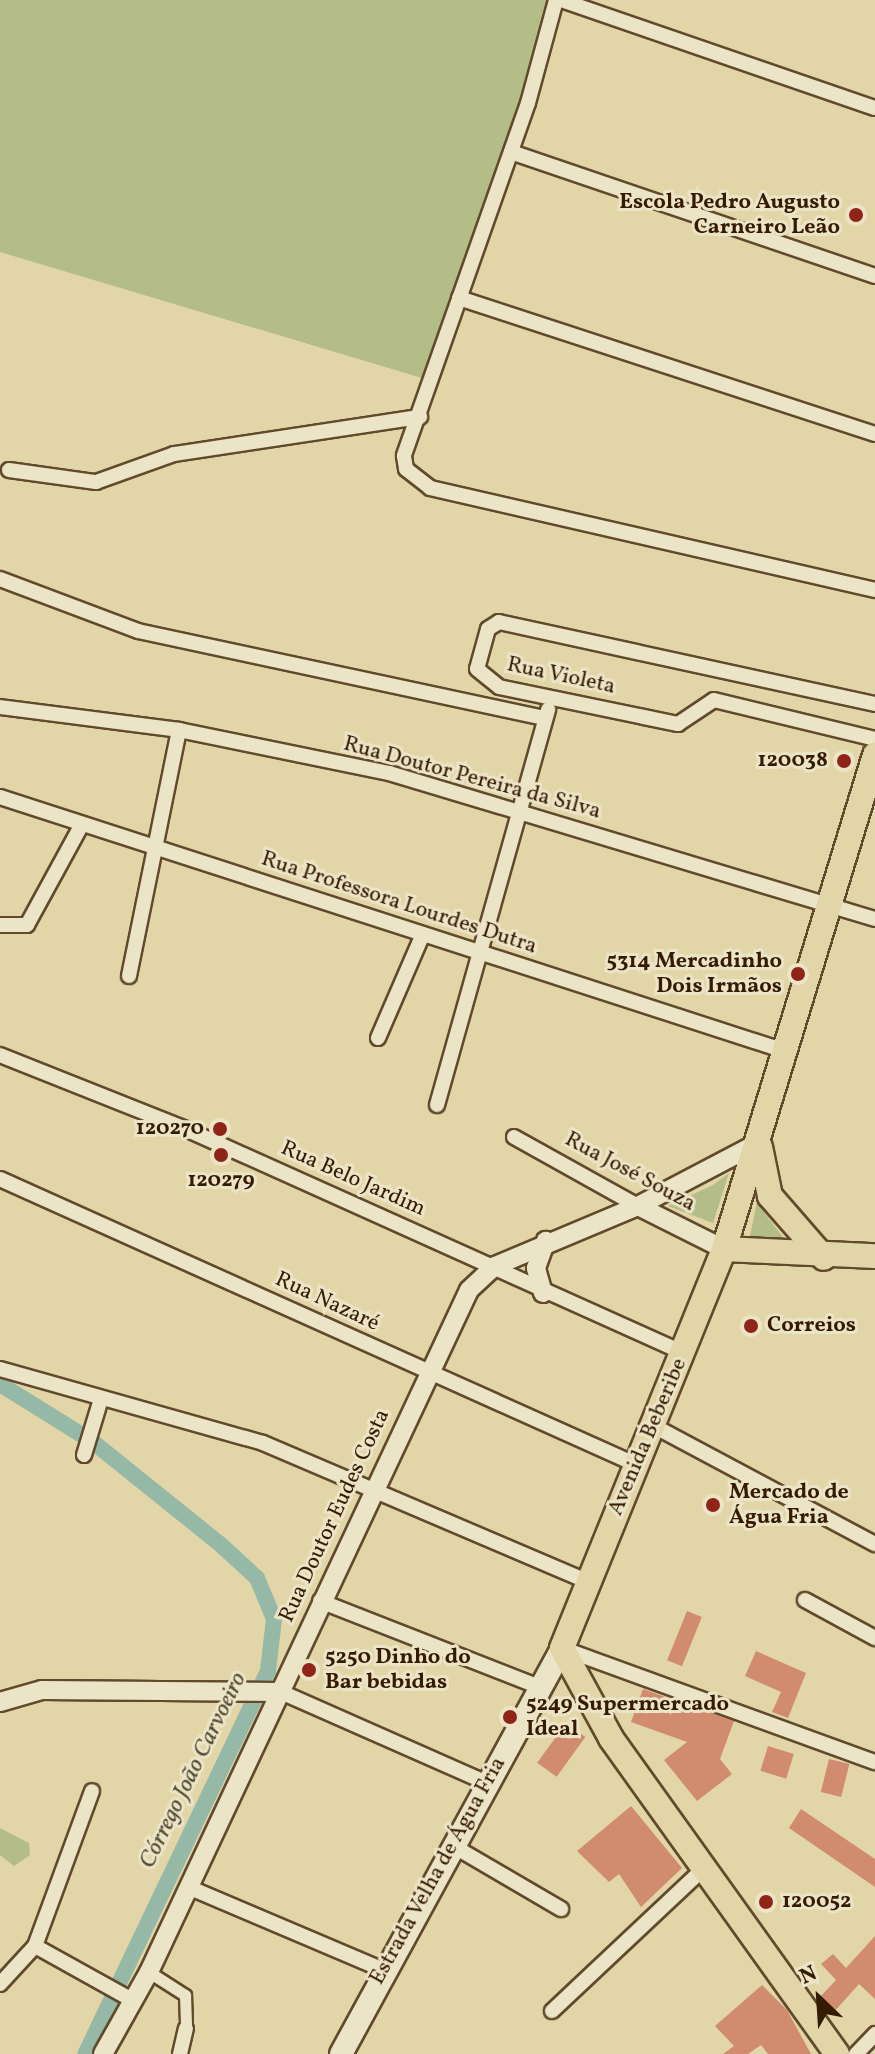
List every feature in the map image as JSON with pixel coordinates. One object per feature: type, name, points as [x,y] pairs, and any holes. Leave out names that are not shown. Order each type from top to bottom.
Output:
[{"type":"main road","name":"Avenida Beberibe","points":[[562,1648],[586,1581],[684,1353],[724,1249],[875,755]]},
{"type":"main road","points":[[758,1138],[770,1196],[824,1258]]},
{"type":"main road","points":[[724,1249],[824,1258],[875,1256]]},
{"type":"main road","points":[[562,1648],[611,1738],[702,1870],[837,2054]]},
{"type":"main road","name":"Estrada Velha de Água Fria","points":[[341,2054],[384,1970],[455,1847],[537,1686],[562,1648]]},
{"type":"street","points":[[875,108],[558,0],[511,152],[404,456],[406,469],[430,488],[875,590]]},
{"type":"street","points":[[511,152],[875,276]]},
{"type":"street","points":[[459,298],[875,434]]},
{"type":"street","points":[[9,470],[96,482],[174,454],[420,417]]},
{"type":"street","points":[[0,579],[138,631],[548,707]]},
{"type":"street","name":"Rua Violeta","points":[[875,704],[492,624],[480,676],[548,707],[678,724],[714,700],[875,739]]},
{"type":"street","name":"Rua Doutor Pereira da Silva","points":[[0,707],[179,730],[517,809],[875,919]]},
{"type":"street","name":"Rua Violeta","points":[[437,1105],[517,809],[548,707]]},
{"type":"street","points":[[129,976],[179,730]]},
{"type":"street","name":"Rua Professora Lourdes Dutra","points":[[0,797],[81,826],[785,1051]]},
{"type":"street","points":[[0,925],[23,928],[81,826]]},
{"type":"street","points":[[378,1038],[423,934]]},
{"type":"street","name":"Rua Belo Jardim","points":[[0,1055],[495,1266],[543,1293],[684,1353]]},
{"type":"street","name":"Rua José Souza","points":[[514,1137],[638,1206],[724,1249]]},
{"type":"street","name":"Rua Doutor Eudes Costa","points":[[103,2054],[130,1999],[149,1972],[275,1692],[469,1290],[495,1266],[546,1241],[638,1206],[758,1138]]},
{"type":"street","name":"Rua Nazaré","points":[[0,1179],[428,1374],[637,1465]]},
{"type":"street","points":[[543,1293],[536,1268],[546,1241]]},
{"type":"street","points":[[0,1369],[263,1443],[376,1487],[586,1581]]},
{"type":"street","points":[[84,1455],[94,1434],[101,1399]]},
{"type":"street","points":[[652,1425],[875,1544]]},
{"type":"street","points":[[805,1600],[875,1638]]},
{"type":"street","points":[[320,1601],[537,1686]]},
{"type":"street","points":[[562,1648],[875,1762]]},
{"type":"street","points":[[0,1702],[42,1690],[275,1692],[487,1783]]},
{"type":"street","points":[[0,1984],[35,1946],[92,1791]]},
{"type":"street","points":[[455,1847],[561,1909]]},
{"type":"street","points":[[552,2011],[702,1870]]},
{"type":"street","points":[[188,1887],[384,1970]]},
{"type":"street","points":[[35,1946],[105,1988],[130,1999]]},
{"type":"street","points":[[149,1972],[182,1991],[186,2029],[180,2054]]},
{"type":"street","points":[[856,2054],[875,2034]]},
{"type":"green space","points":[[0,0],[556,0],[432,381],[0,252]]},
{"type":"green space","points":[[729,1173],[713,1223],[668,1206],[713,1185]]},
{"type":"green space","points":[[758,1197],[766,1215],[786,1241],[749,1241]]},
{"type":"green space","points":[[0,1828],[29,1843],[30,1855],[14,1866],[0,1855]]},
{"type":"building","points":[[687,1611],[702,1617],[682,1666],[667,1660]]},
{"type":"building","points":[[756,1651],[806,1673],[788,1718],[772,1712],[781,1692],[745,1676]]},
{"type":"building","points":[[643,1689],[734,1721],[720,1759],[732,1774],[697,1801],[664,1760],[687,1742],[631,1722]]},
{"type":"building","points":[[566,1723],[585,1737],[557,1777],[537,1763]]},
{"type":"building","points":[[768,1746],[794,1754],[786,1779],[760,1771]]},
{"type":"building","points":[[829,1759],[849,1764],[841,1797],[821,1792]]},
{"type":"building","points":[[631,1806],[682,1868],[641,1907],[619,1874],[609,1882],[577,1851]]},
{"type":"building","points":[[801,1809],[875,1859],[875,1887],[789,1828]]},
{"type":"building","points":[[875,1936],[875,1999],[859,1984],[833,2013],[818,1999],[836,1980],[821,1964],[833,1954],[846,1968]]},
{"type":"building","points":[[762,1985],[787,2010],[811,2054],[768,2054],[761,2045],[748,2054],[723,2054],[734,2046],[715,2026]]},
{"type":"waterway","name":"Córrego João Carvoeiro","points":[[0,1384],[93,1442],[220,1544],[257,1578],[274,1619],[268,1671],[85,2054]]},
{"type":"place","name":"Escola Pedro Augusto Carneiro Leão","points":[[856,215]]},
{"type":"place","name":"120038","points":[[844,761]]},
{"type":"place","name":"5314 Mercadinho Dois Irmãos","points":[[798,974]]},
{"type":"place","name":"120270","points":[[220,1129]]},
{"type":"place","name":"120279","points":[[221,1155]]},
{"type":"place","name":"Correios","points":[[751,1326]]},
{"type":"place","name":"Mercado de Água Fria","points":[[713,1505]]},
{"type":"place","name":"5250 Dinho do Bar bebidas","points":[[309,1670]]},
{"type":"place","name":"5249 Supermercado Ideal","points":[[510,1717]]},
{"type":"place","name":"120052","points":[[766,1902]]}]
